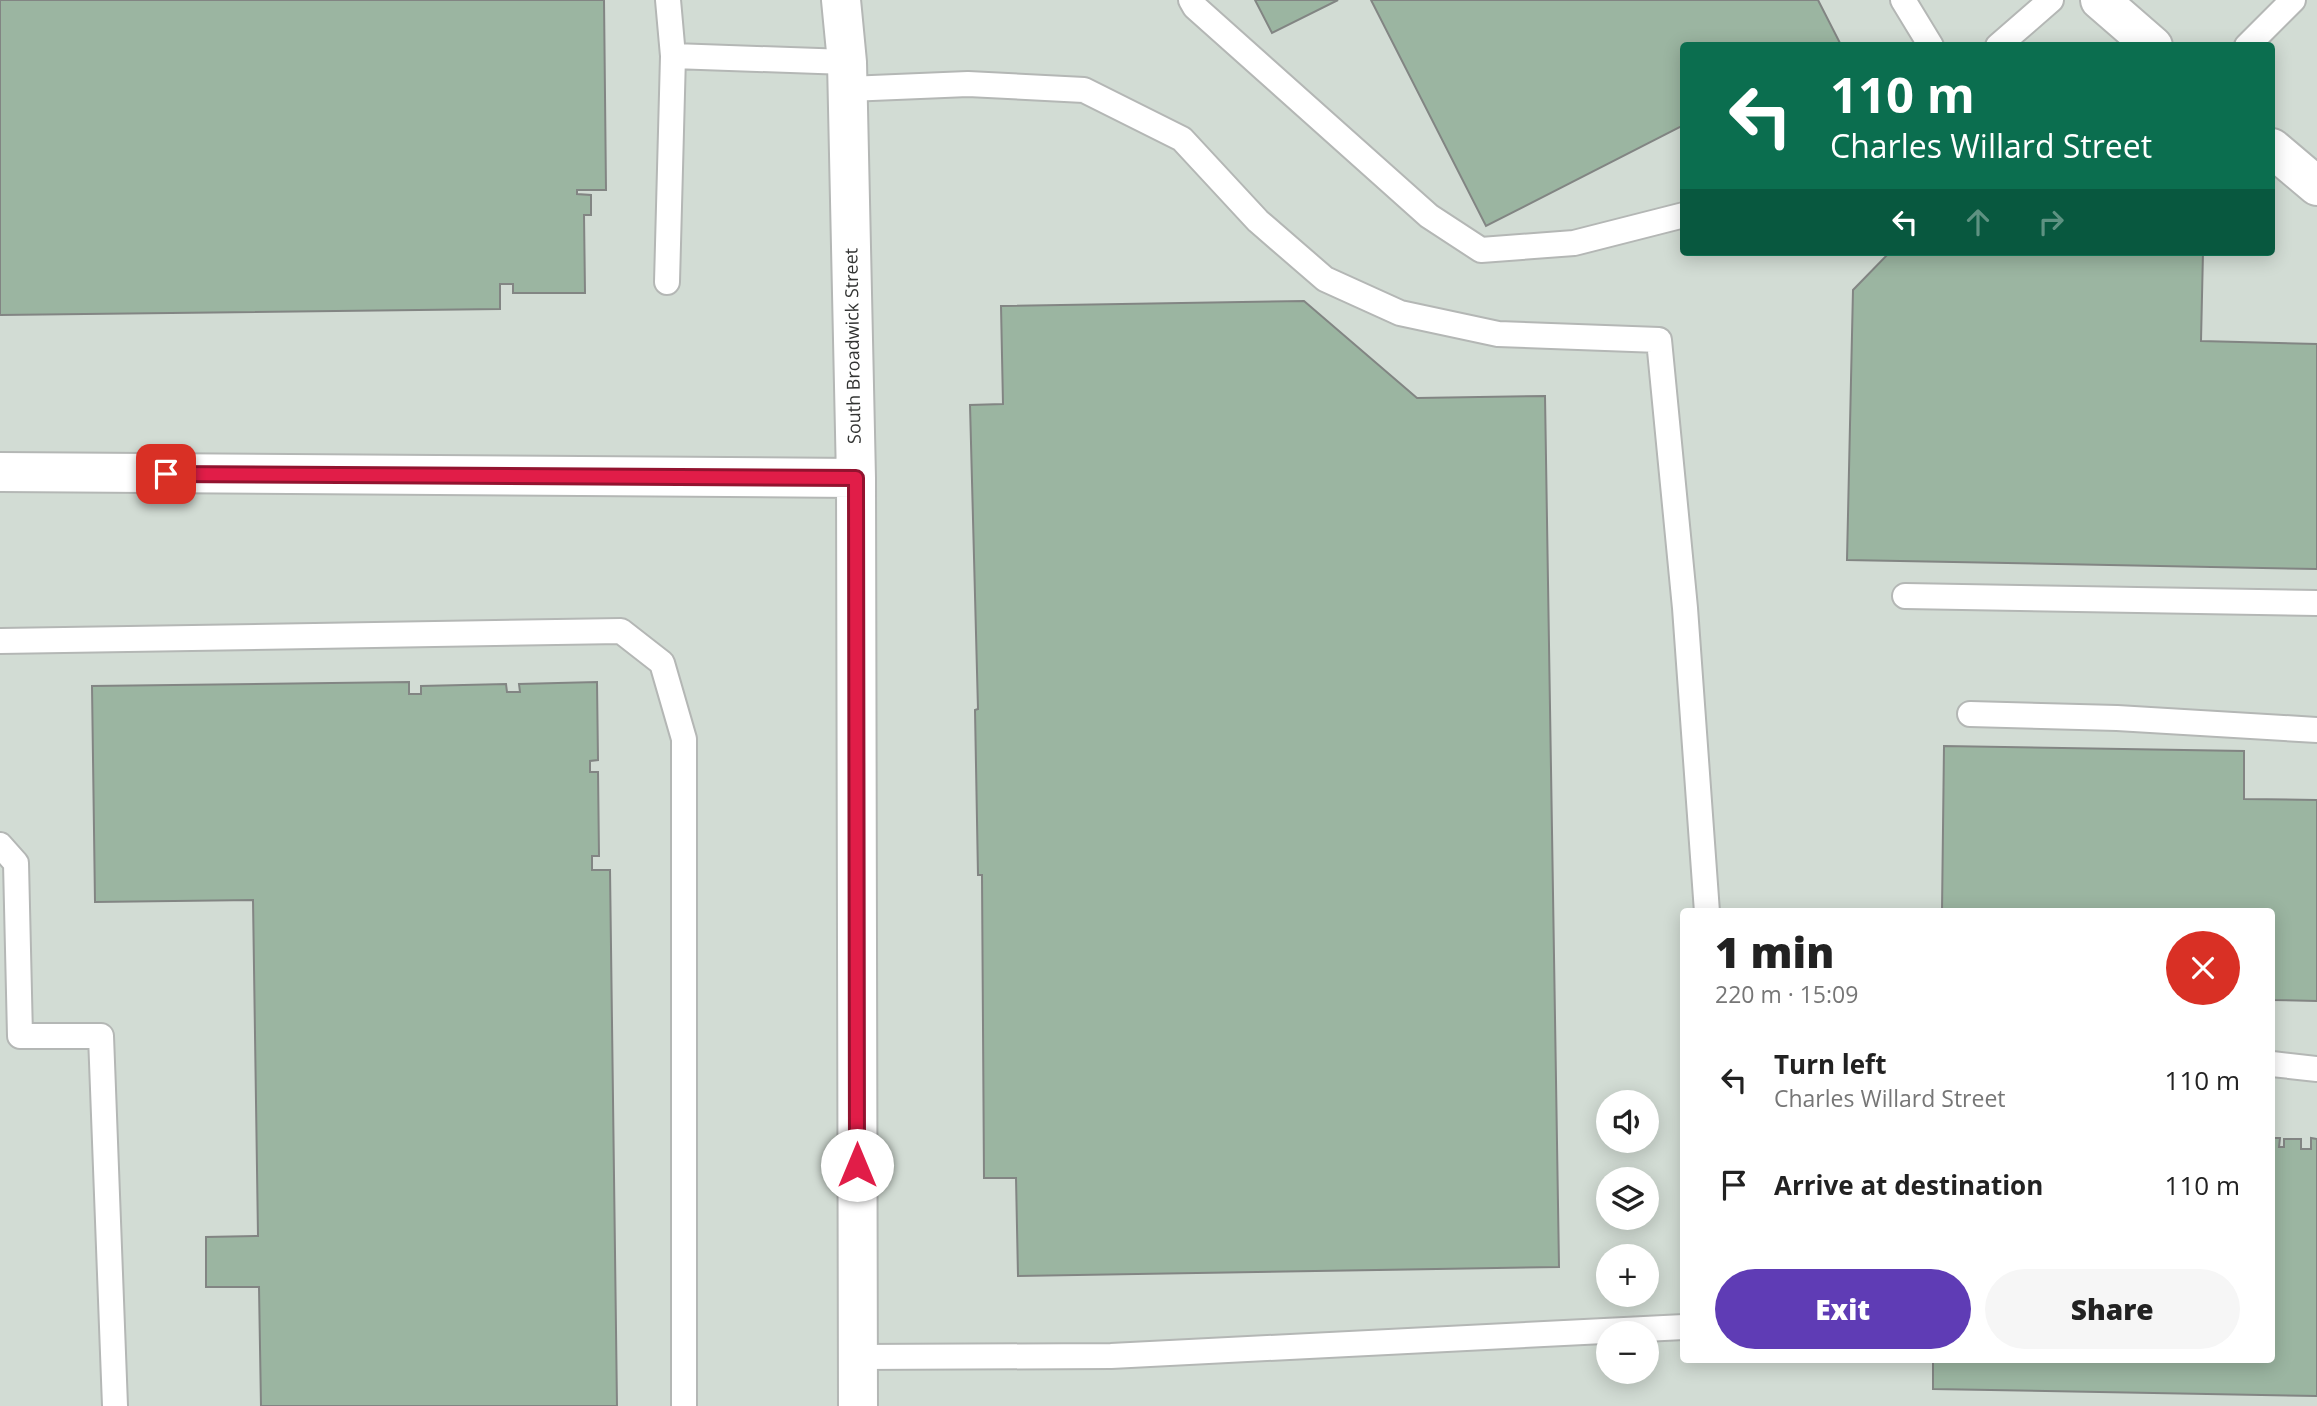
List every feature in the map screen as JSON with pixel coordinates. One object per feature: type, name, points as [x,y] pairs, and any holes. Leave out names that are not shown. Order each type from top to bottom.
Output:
[{"type":"street","name":"South Broadwick Street","points":[[841,0],[847,75],[856,478],[858,1406]]},
{"type":"street","points":[[2099,0],[2147,42]]},
{"type":"street","points":[[2275,151],[2317,186]]},
{"type":"street","points":[[0,472],[856,478]]},
{"type":"lane","points":[[667,282],[673,56],[668,0]]},
{"type":"lane","points":[[1191,0],[1195,7],[1429,216],[1481,250],[1574,243],[1680,216]]},
{"type":"lane","points":[[1903,0],[1929,42]]},
{"type":"lane","points":[[2003,42],[2051,0]]},
{"type":"lane","points":[[2251,42],[2293,0]]},
{"type":"lane","points":[[673,56],[847,75],[1084,90],[1182,139],[1258,221],[1325,279],[1400,313],[1497,334],[1659,340],[1685,608],[1707,908]]},
{"type":"lane","points":[[1905,596],[2317,603]]},
{"type":"lane","points":[[0,641],[621,631],[662,663],[684,739],[684,1406]]},
{"type":"lane","points":[[1970,714],[2117,718],[2317,730]]},
{"type":"lane","points":[[0,845],[16,863],[20,1037],[101,1036],[115,1406]]},
{"type":"lane","points":[[2275,1064],[2317,1069]]},
{"type":"lane","points":[[858,1357],[1111,1356],[1680,1327]]},
{"type":"shaded area","points":[[0,0],[2317,0],[2317,1406],[0,1406]]},
{"type":"building","points":[[0,0],[604,0],[606,190],[577,190],[577,194],[591,195],[591,215],[584,215],[585,293],[513,293],[513,284],[500,284],[500,309],[0,315]]},
{"type":"building","points":[[1255,0],[1338,0],[1272,33]]},
{"type":"building","points":[[1371,0],[1818,0],[1839,42],[1680,42],[1680,127],[1486,226]]},
{"type":"building","points":[[1886,256],[2203,256],[2201,341],[2317,344],[2317,569],[1847,560],[1853,290]]},
{"type":"building","points":[[1304,301],[1417,398],[1545,396],[1559,1267],[1018,1276],[1016,1178],[984,1178],[982,875],[978,875],[975,710],[978,709],[970,405],[1003,404],[1001,306]]},
{"type":"building","points":[[409,682],[409,694],[421,694],[421,686],[506,684],[507,692],[520,692],[519,684],[597,682],[598,760],[590,761],[590,772],[598,772],[599,856],[592,856],[592,870],[610,870],[617,1406],[261,1406],[259,1287],[206,1287],[206,1237],[258,1236],[253,900],[95,902],[92,686]]},
{"type":"building","points":[[1944,746],[2244,751],[2244,799],[2317,800],[2317,1001],[2275,1000],[2275,908],[1942,908]]},
{"type":"building","points":[[2275,1138],[2280,1138],[2279,1147],[2284,1147],[2284,1139],[2301,1139],[2301,1149],[2311,1149],[2311,1138],[2317,1139],[2317,1396],[1933,1389],[1933,1363],[2275,1363]]},
{"type":"route","points":[[166,474],[856,478],[857,1165]]}]
